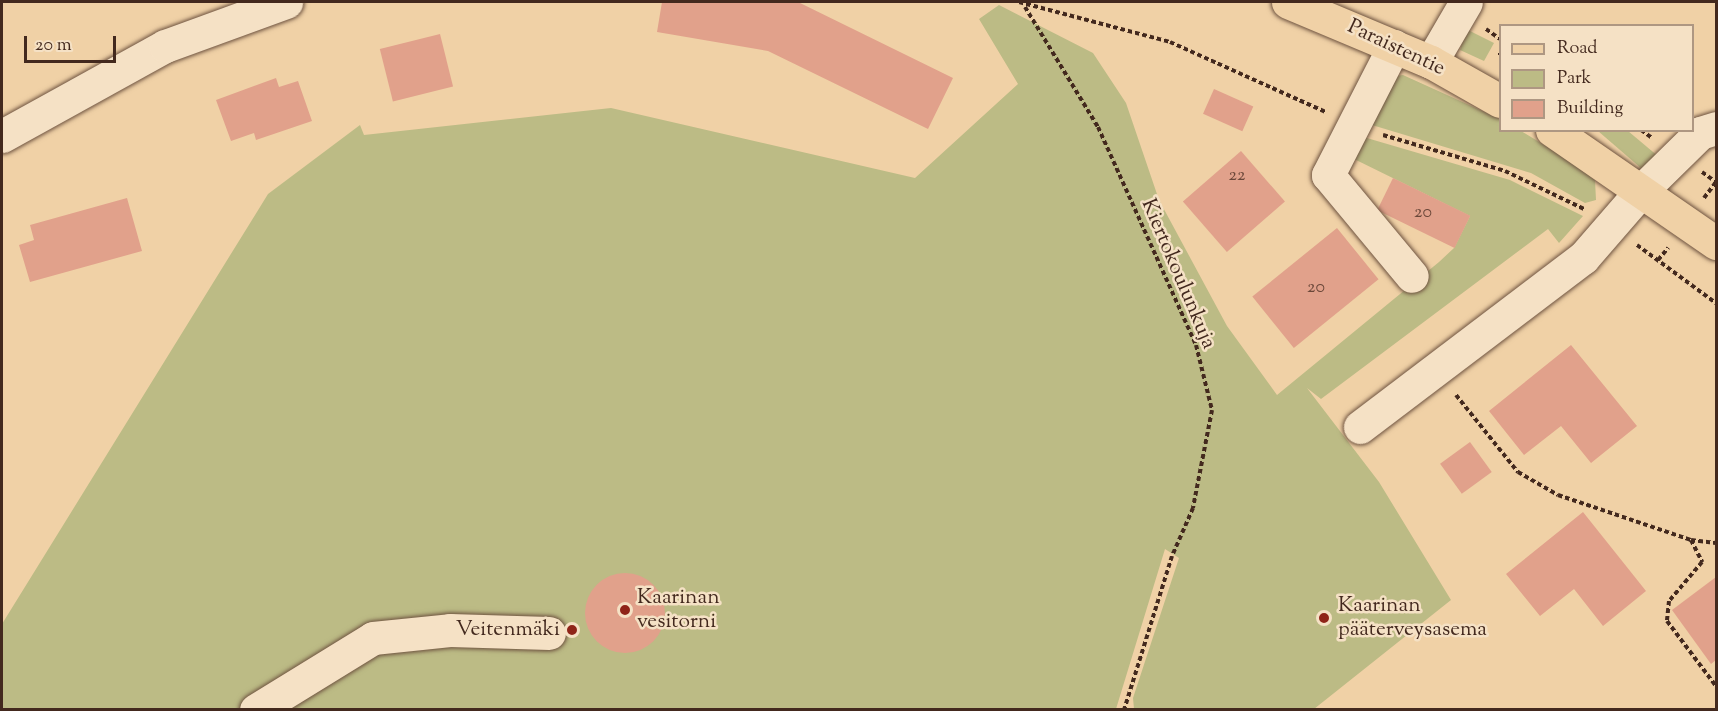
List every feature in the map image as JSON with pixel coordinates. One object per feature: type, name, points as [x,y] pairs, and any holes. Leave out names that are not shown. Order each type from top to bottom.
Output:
[{"type":"main road","name":"Paraistentie","points":[[1288,2],[1431,62],[1499,100]]},
{"type":"main road","points":[[1555,132],[1716,243]]},
{"type":"street","points":[[2,136],[165,46],[286,2]]},
{"type":"street","points":[[1431,62],[1466,2]]},
{"type":"street","points":[[1394,45],[1328,175],[1412,276]]},
{"type":"street","points":[[1360,427],[1583,258],[1642,190],[1700,133],[1716,128]]},
{"type":"street","points":[[256,710],[373,638],[450,630],[549,633]]},
{"type":"path","name":"Kiertokoulunkuja","points":[[1019,2],[1025,6],[1098,127],[1196,345],[1212,410],[1193,508],[1172,556],[1124,710]]},
{"type":"path","points":[[1437,370],[1518,472],[1558,495],[1690,540],[1716,543]]},
{"type":"path","points":[[1690,540],[1702,562],[1669,602],[1666,621],[1716,686]]},
{"type":"green space","points":[[999,5],[1093,53],[1126,103],[1159,200],[1227,326],[1277,395],[1439,262],[1454,248],[1470,216],[1350,157],[1360,136],[1510,180],[1583,216],[1559,243],[1548,229],[1321,399],[1307,388],[1379,482],[1451,600],[1314,709],[1134,709],[1133,698],[1179,558],[1165,549],[1116,709],[2,709],[2,624],[268,194],[360,125],[364,135],[611,108],[915,178],[1018,84],[979,19]]},
{"type":"green space","points":[[1466,29],[1494,43],[1484,61],[1460,50]]},
{"type":"green space","points":[[1403,75],[1499,119],[1499,132],[1523,132],[1564,157],[1595,180],[1596,200],[1585,203],[1531,173],[1362,122],[1391,77]]},
{"type":"green space","points":[[1599,132],[1629,132],[1659,157],[1642,169]]},
{"type":"building","points":[[662,2],[798,2],[953,78],[928,129],[768,51],[657,32]]},
{"type":"building","points":[[440,34],[453,86],[393,101],[380,49]]},
{"type":"building","points":[[276,78],[279,87],[298,81],[312,121],[256,140],[254,133],[231,141],[216,100]]},
{"type":"building","points":[[1214,89],[1253,106],[1242,131],[1203,114]]},
{"type":"building","points":[[1241,151],[1285,202],[1227,252],[1183,202]]},
{"type":"building","points":[[1393,178],[1470,216],[1455,248],[1377,210]]},
{"type":"building","points":[[127,198],[142,251],[30,282],[19,245],[34,240],[30,225]]},
{"type":"building","points":[[1337,228],[1379,279],[1294,348],[1252,297]]},
{"type":"building","points":[[1571,345],[1637,426],[1591,463],[1561,426],[1524,455],[1489,411]]},
{"type":"building","points":[[1470,442],[1492,472],[1462,494],[1440,464]]},
{"type":"building","points":[[1583,512],[1646,591],[1603,626],[1574,589],[1540,616],[1506,574]]},
{"type":"building","name":"Kaarinan vesitorni","points":[[625,573],[640,576],[653,585],[662,598],[665,613],[662,628],[653,641],[640,650],[625,653],[610,650],[597,641],[588,628],[585,613],[588,598],[597,585],[610,576]]},
{"type":"building","points":[[1716,577],[1716,660],[1711,664],[1672,610]]},
{"type":"place","name":"Kaarinan vesitorni","points":[[625,610]]},
{"type":"place","name":"Kaarinan pääterveysasema","points":[[1324,618]]},
{"type":"place","name":"Veitenmäki","points":[[572,630]]}]
